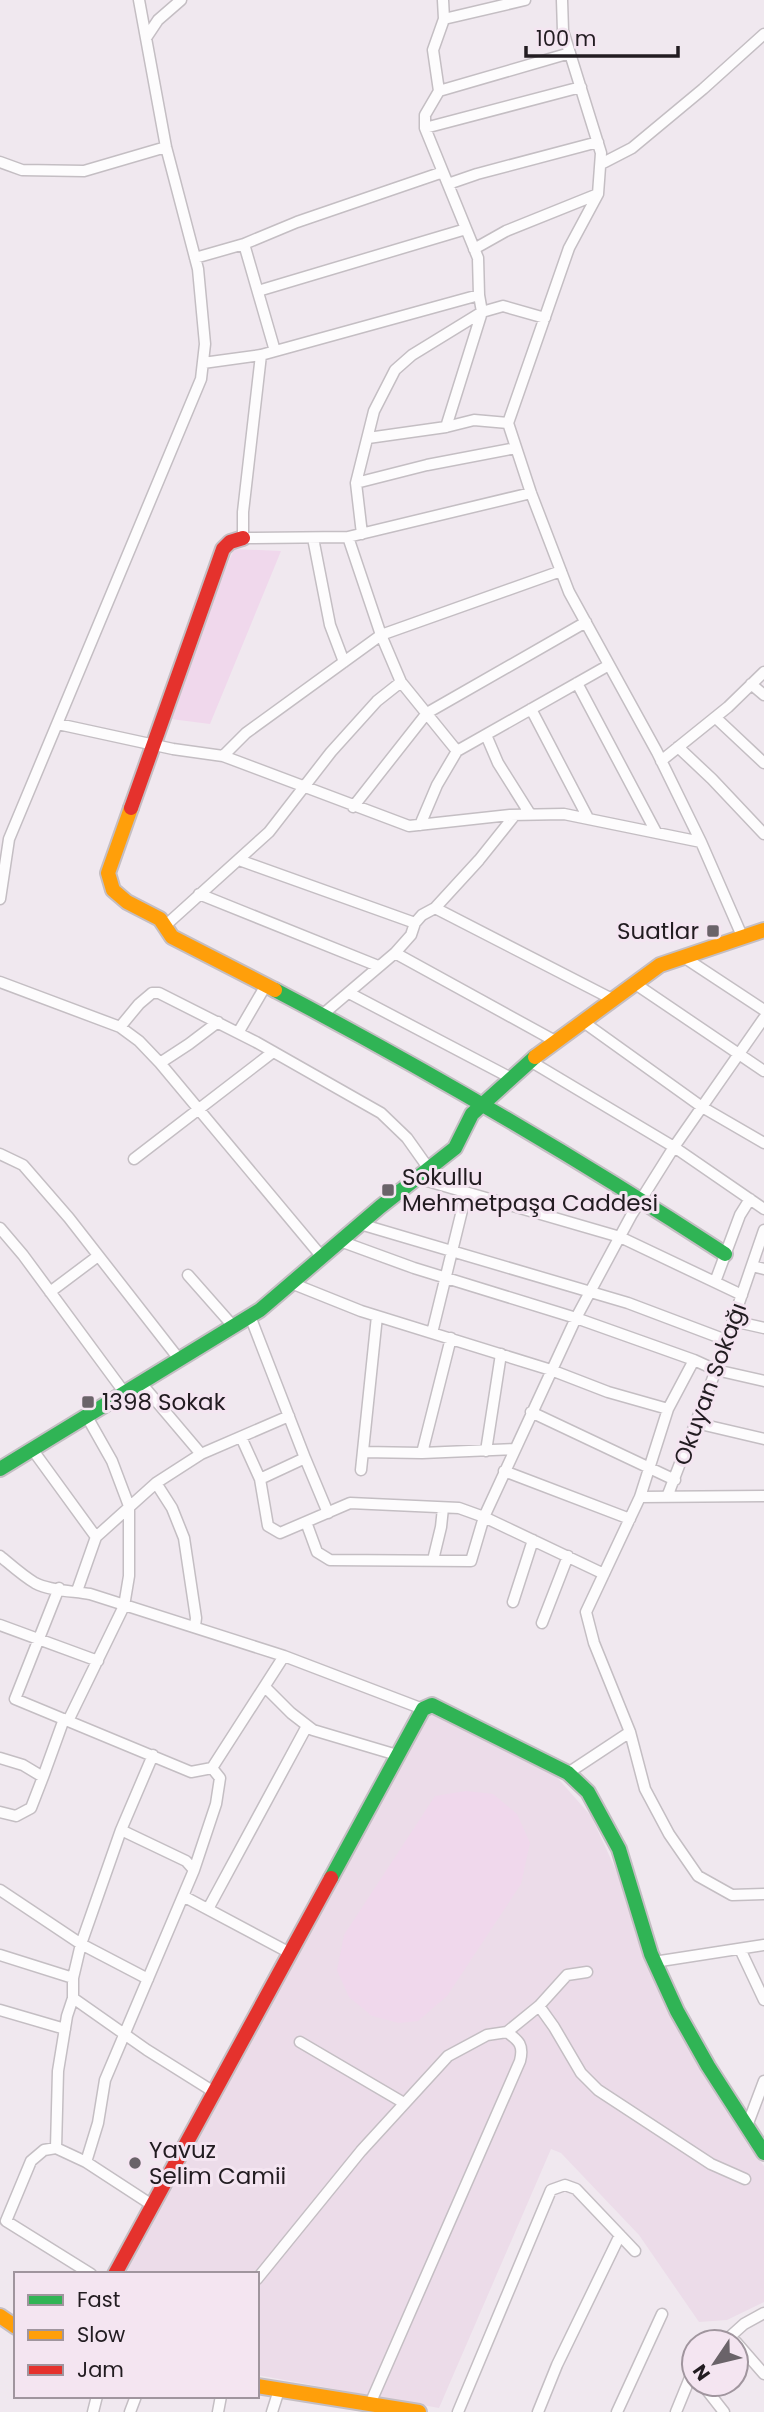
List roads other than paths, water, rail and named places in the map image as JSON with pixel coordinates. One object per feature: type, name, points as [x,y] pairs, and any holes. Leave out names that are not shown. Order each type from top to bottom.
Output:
[{"type":"street","points":[[0,899],[9,839],[201,379],[205,344],[195,258],[166,147],[139,0]]},
{"type":"street","points":[[146,38],[158,20],[181,0]]},
{"type":"street","points":[[443,0],[444,19],[433,50],[439,91],[425,115],[425,128],[478,258],[482,312],[446,427]]},
{"type":"street","points":[[444,19],[524,0]]},
{"type":"street","points":[[562,0],[563,31],[601,153],[598,194],[569,248],[508,423],[561,571],[661,761],[701,842],[742,936]]},
{"type":"street","points":[[601,163],[632,148],[764,34]]},
{"type":"street","points":[[439,91],[570,53]]},
{"type":"street","points":[[425,128],[581,87]]},
{"type":"street","points":[[448,184],[598,142]]},
{"type":"street","points":[[0,162],[22,170],[84,171],[166,147]]},
{"type":"street","points":[[195,258],[244,244],[297,222],[443,172]]},
{"type":"street","points":[[474,249],[506,231],[598,194]]},
{"type":"street","points":[[258,291],[466,229]]},
{"type":"street","points":[[244,244],[275,351]]},
{"type":"street","points":[[203,363],[261,355],[479,295]]},
{"type":"street","points":[[362,534],[356,483],[374,411],[395,370],[412,355],[482,312],[503,306],[545,318]]},
{"type":"street","points":[[243,538],[243,512],[261,355]]},
{"type":"street","points":[[368,438],[446,427],[474,420],[508,423]]},
{"type":"street","points":[[356,483],[427,465],[516,449]]},
{"type":"street","points":[[531,493],[348,537],[243,538],[230,542],[223,549],[152,745],[108,879],[114,893],[160,919],[172,937],[322,1015],[483,1104],[641,1199],[726,1254]]},
{"type":"street","points":[[348,537],[381,635],[401,682],[457,751]]},
{"type":"street","points":[[313,538],[330,625],[344,662]]},
{"type":"street","points":[[223,756],[246,733],[381,635],[561,571]]},
{"type":"street","points":[[353,807],[427,713],[586,622]]},
{"type":"street","points":[[420,825],[437,785],[457,751],[609,665]]},
{"type":"street","points":[[661,761],[716,718],[764,672]]},
{"type":"street","points":[[166,925],[270,832],[331,752],[377,701],[401,682]]},
{"type":"street","points":[[577,683],[656,832]]},
{"type":"street","points":[[751,684],[764,695]]},
{"type":"street","points":[[531,709],[588,818]]},
{"type":"street","points":[[716,718],[764,763]]},
{"type":"street","points":[[58,723],[152,745],[223,756],[409,826],[515,815],[564,814],[701,842]]},
{"type":"street","points":[[486,735],[498,762],[530,814]]},
{"type":"street","points":[[678,747],[764,834]]},
{"type":"street","points":[[322,1015],[395,953],[411,935],[415,923],[422,915],[435,908],[485,854],[515,815]]},
{"type":"street","points":[[239,860],[415,923]]},
{"type":"street","points":[[199,894],[378,966]]},
{"type":"street","points":[[435,908],[612,999]]},
{"type":"street","points":[[0,1469],[250,1316],[455,1148],[472,1114],[530,1060],[634,983],[660,965],[682,956],[764,930]]},
{"type":"street","points":[[395,953],[555,1041]]},
{"type":"street","points":[[682,956],[764,1010]]},
{"type":"street","points":[[0,982],[120,1027],[139,1041],[322,1257]]},
{"type":"street","points":[[634,983],[764,1071]]},
{"type":"street","points":[[238,1033],[266,985]]},
{"type":"street","points":[[120,1027],[139,1004],[152,993],[159,993],[218,1022],[381,1113],[407,1138],[423,1174],[466,1194],[620,1237],[742,1295]]},
{"type":"street","points":[[349,993],[511,1078]]},
{"type":"street","points":[[306,1522],[317,1552],[330,1560],[471,1560],[484,1517],[576,1318],[641,1199],[764,1018]]},
{"type":"street","points":[[582,1021],[702,1108],[764,1143]]},
{"type":"street","points":[[160,1063],[218,1022]]},
{"type":"street","points":[[134,1158],[273,1052]]},
{"type":"street","points":[[530,1060],[674,1147],[764,1209]]},
{"type":"street","points":[[0,1154],[23,1165],[179,1359]]},
{"type":"street","points":[[432,1333],[466,1194]]},
{"type":"street","points":[[715,1282],[740,1215],[750,1199]]},
{"type":"street","points":[[360,1224],[628,1303],[726,1340]]},
{"type":"street","points":[[0,1228],[124,1392]]},
{"type":"street","name":"Okuyan Sokağı","points":[[667,1497],[716,1370],[764,1230]]},
{"type":"street","points":[[340,1241],[576,1318],[716,1370],[764,1381]]},
{"type":"street","points":[[50,1292],[98,1256]]},
{"type":"street","points":[[752,1266],[764,1269]]},
{"type":"street","points":[[188,1275],[233,1326]]},
{"type":"street","points":[[291,1283],[377,1316],[668,1409]]},
{"type":"street","points":[[250,1316],[328,1513]]},
{"type":"street","points":[[361,1470],[377,1316]]},
{"type":"street","points":[[733,1321],[764,1328]]},
{"type":"street","points":[[422,1453],[450,1338]]},
{"type":"street","points":[[486,1451],[501,1354]]},
{"type":"street","points":[[694,1360],[668,1409],[640,1497],[586,1612],[594,1643],[630,1732],[645,1788],[669,1834],[698,1876],[732,1895],[764,1894]]},
{"type":"street","points":[[140,1382],[201,1454]]},
{"type":"street","points":[[531,1412],[675,1480]]},
{"type":"street","points":[[0,1812],[16,1816],[31,1808],[66,1720],[124,1606],[129,1576],[129,1506],[112,1461],[86,1415]]},
{"type":"street","points":[[77,1591],[96,1537],[156,1483],[201,1454],[289,1416]]},
{"type":"street","points":[[696,1423],[764,1439]]},
{"type":"street","points":[[241,1437],[260,1479],[268,1526],[280,1533],[349,1503],[459,1508],[484,1517],[604,1574]]},
{"type":"street","points":[[32,1449],[96,1537]]},
{"type":"street","points":[[363,1452],[422,1453],[514,1449]]},
{"type":"street","points":[[260,1479],[305,1458]]},
{"type":"street","points":[[504,1471],[630,1519]]},
{"type":"street","points":[[156,1483],[172,1508],[184,1538],[195,1626]]},
{"type":"street","points":[[640,1497],[764,1496]]},
{"type":"street","points":[[433,1560],[443,1508]]},
{"type":"street","points":[[513,1602],[533,1540]]},
{"type":"street","points":[[0,1556],[37,1584],[77,1591],[195,1626],[284,1656],[422,1709]]},
{"type":"street","points":[[542,1623],[568,1556]]},
{"type":"street","points":[[58,1588],[15,1699],[191,1773],[212,1768],[284,1656]]},
{"type":"street","points":[[0,1625],[98,1661]]},
{"type":"street","points":[[265,1687],[313,1730],[397,1755]]},
{"type":"street","points":[[116,2272],[422,1709],[432,1705],[568,1773],[588,1792],[620,1849],[654,1962],[677,2011],[764,2153]]},
{"type":"street","points":[[208,1909],[307,1726]]},
{"type":"street","points":[[568,1773],[630,1732]]},
{"type":"street","points":[[56,2148],[58,2071],[81,1944],[121,1829],[153,1755]]},
{"type":"street","points":[[0,1758],[23,1765],[43,1777]]},
{"type":"street","points":[[86,2162],[98,2123],[105,2080],[194,1870],[216,1804],[220,1778],[212,1768]]},
{"type":"street","points":[[121,1829],[186,1861],[194,1870]]},
{"type":"street","points":[[0,1890],[81,1944],[148,1979]]},
{"type":"street","points":[[183,1896],[290,1953]]},
{"type":"street","points":[[654,1962],[764,1945]]},
{"type":"street","points":[[740,1949],[764,2000]]},
{"type":"street","points":[[0,1955],[73,1978]]},
{"type":"street","points":[[259,2277],[361,2151],[448,2056],[487,2035],[507,2032],[539,2006],[567,1975],[587,1972]]},
{"type":"street","points":[[72,1998],[214,2092]]},
{"type":"street","points":[[539,2006],[578,2068],[598,2090],[711,2164],[745,2179]]},
{"type":"street","points":[[0,2010],[65,2029]]},
{"type":"street","points":[[370,2404],[520,2061],[523,2050],[520,2042],[507,2032]]},
{"type":"street","points":[[300,2042],[404,2104]]},
{"type":"street","points":[[747,2126],[764,2081]]},
{"type":"street","points":[[89,2272],[6,2221],[31,2161],[44,2150],[56,2148],[86,2162],[152,2205]]},
{"type":"street","points":[[458,2412],[551,2190],[565,2185],[576,2189],[635,2251]]},
{"type":"street","points":[[538,2412],[557,2365],[620,2235]]},
{"type":"street","points":[[741,2328],[764,2313]]},
{"type":"street","points":[[617,2412],[662,2314]]},
{"type":"street","points":[[750,2360],[764,2374]]},
{"type":"street","points":[[259,2386],[419,2412]]},
{"type":"street","points":[[272,2412],[279,2390]]},
{"type":"street","points":[[713,2398],[724,2412]]},
{"type":"place","name":"Suatlar","points":[[713,931]]},
{"type":"place","name":"Sokullu Mehmetpaşa Caddesi","points":[[388,1190]]},
{"type":"place","name":"1398 Sokak","points":[[88,1402]]},
{"type":"place","name":"Yavuz Selim Camii","points":[[135,2163]]}]
